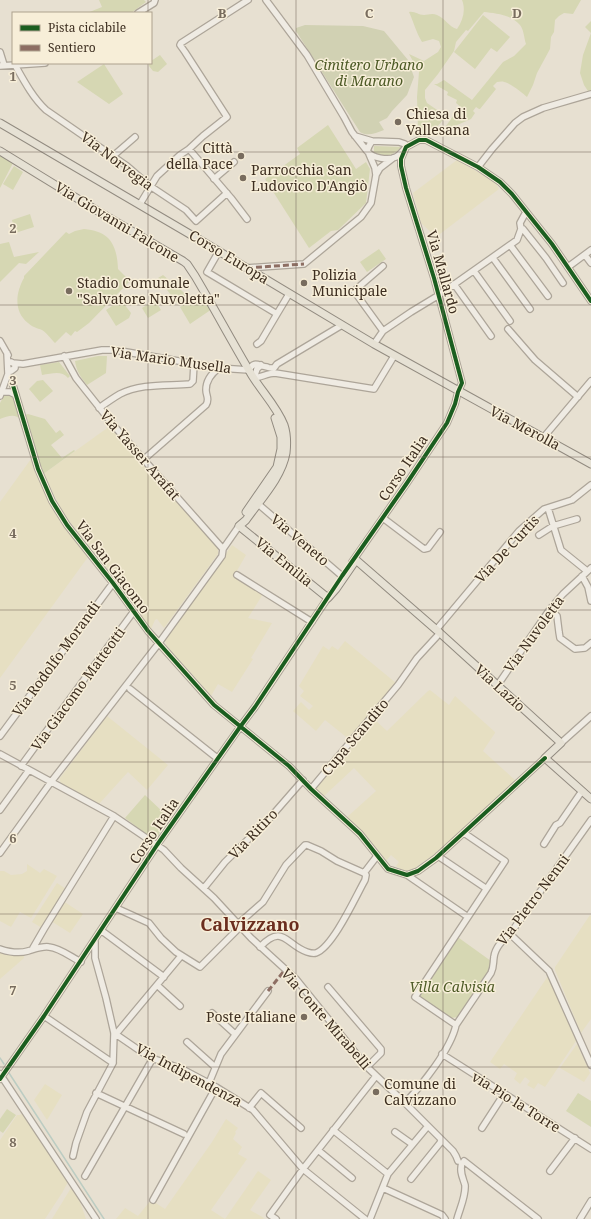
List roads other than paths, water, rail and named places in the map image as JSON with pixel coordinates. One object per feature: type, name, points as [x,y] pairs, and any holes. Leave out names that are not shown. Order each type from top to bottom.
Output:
[{"type":"main road","name":"Corso Europa","points":[[0,123],[140,204],[342,326],[458,392]]},
{"type":"main road","name":"Via Giovanni Falcone","points":[[0,151],[187,264],[238,352],[267,398]]},
{"type":"main road","name":"Via Merolla","points":[[458,392],[591,464]]},
{"type":"main road","points":[[239,526],[246,520],[280,473],[286,452],[284,426],[277,412],[267,398]]},
{"type":"main road","points":[[239,526],[242,517],[275,472],[279,462],[281,436],[267,398]]},
{"type":"main road","name":"Via Emilia","points":[[239,526],[328,598]]},
{"type":"main road","name":"Corso Italia","points":[[328,598],[336,589],[357,557]]},
{"type":"main road","name":"Via Lazio","points":[[357,557],[561,743]]},
{"type":"main road","points":[[561,743],[545,758],[591,799]]},
{"type":"street","points":[[140,12],[154,3],[156,0]]},
{"type":"street","points":[[140,204],[157,176],[227,116],[180,45],[181,43],[248,0]]},
{"type":"street","points":[[247,268],[304,264],[361,217],[371,203],[376,175],[375,168],[368,153],[355,136],[307,55],[266,0]]},
{"type":"street","points":[[272,0],[280,18]]},
{"type":"street","points":[[0,52],[2,66],[30,64]]},
{"type":"street","name":"Via Norvegia","points":[[15,65],[41,105],[46,110],[127,166],[150,186],[186,210],[196,221],[227,193]]},
{"type":"street","points":[[478,167],[492,149],[523,117],[543,108],[591,94]]},
{"type":"street","points":[[112,156],[135,136]]},
{"type":"street","points":[[355,136],[372,141],[400,142],[405,144],[406,148]]},
{"type":"street","points":[[376,175],[384,165],[419,140],[426,140],[478,167],[500,182],[512,194],[552,244],[591,300]]},
{"type":"street","points":[[368,153],[369,146],[372,141]]},
{"type":"street","name":"Via Mallardo","points":[[406,148],[401,159],[406,188],[439,295],[462,383],[458,392]]},
{"type":"street","points":[[189,149],[247,219]]},
{"type":"street","points":[[368,153],[378,158],[393,158]]},
{"type":"street","points":[[214,179],[234,162]]},
{"type":"street","points":[[526,212],[520,223],[522,229],[546,258],[563,283]]},
{"type":"street","points":[[374,344],[383,331],[439,295],[517,240],[522,229],[532,220]]},
{"type":"street","points":[[510,245],[548,296]]},
{"type":"street","points":[[568,267],[591,250]]},
{"type":"street","points":[[219,251],[207,272],[277,314]]},
{"type":"street","points":[[585,255],[591,264]]},
{"type":"street","points":[[493,258],[530,309]]},
{"type":"street","points":[[383,266],[354,291],[383,331]]},
{"type":"street","points":[[474,271],[510,321]]},
{"type":"street","points":[[454,284],[491,336]]},
{"type":"street","points":[[257,344],[261,341],[289,294]]},
{"type":"street","points":[[261,365],[257,369],[254,378],[271,373],[277,364],[342,326]]},
{"type":"street","points":[[508,329],[535,360],[578,397]]},
{"type":"street","points":[[0,341],[12,366],[12,374],[9,383],[1,394]]},
{"type":"street","name":"Via Mario Musella","points":[[12,366],[97,350],[115,350],[219,368],[249,370]]},
{"type":"street","name":"Via Yasser Arafat","points":[[64,356],[76,378],[99,408],[143,460],[223,549]]},
{"type":"street","points":[[249,370],[250,367],[255,364],[274,370],[374,389],[394,356]]},
{"type":"street","points":[[99,408],[119,394],[134,389],[163,385],[190,384],[193,381],[194,364]]},
{"type":"street","points":[[143,460],[206,405],[208,400],[206,390],[208,381],[213,372],[219,368]]},
{"type":"street","points":[[543,438],[591,381]]},
{"type":"street","points":[[9,383],[16,394]]},
{"type":"street","points":[[1,394],[10,392],[16,394]]},
{"type":"street","name":"Corso Italia","points":[[0,1076],[95,942],[157,845],[255,706],[447,423],[458,392]]},
{"type":"street","name":"Via San Giacomo","points":[[16,394],[38,469],[52,501],[73,533],[113,583],[148,631],[214,705],[289,766],[311,789],[360,834],[388,869],[407,875],[468,917]]},
{"type":"street","name":"Via De Curtis","points":[[438,632],[494,559],[519,531],[544,509],[572,500],[591,485]]},
{"type":"street","name":"Via Veneto","points":[[257,504],[342,576]]},
{"type":"street","points":[[548,508],[561,550],[589,570]]},
{"type":"street","points":[[383,518],[424,549],[428,548],[440,532]]},
{"type":"street","points":[[539,535],[553,526],[577,519]]},
{"type":"street","points":[[0,853],[51,782],[159,643],[222,556],[223,549],[239,526]]},
{"type":"street","name":"Via Nuvoletta","points":[[497,686],[550,609],[563,594],[589,570]]},
{"type":"street","points":[[236,575],[312,622]]},
{"type":"street","points":[[582,576],[588,587],[591,601]]},
{"type":"street","name":"Via Rodolfo Morandi","points":[[0,736],[113,583]]},
{"type":"street","points":[[550,609],[557,616],[559,632],[562,640],[575,649],[585,648],[591,643]]},
{"type":"street","name":"Via Giacomo Matteotti","points":[[21,766],[134,611]]},
{"type":"street","name":"Cupa Scandito","points":[[311,789],[398,685],[416,658],[438,632]]},
{"type":"street","points":[[130,689],[217,758]]},
{"type":"street","points":[[561,743],[591,716]]},
{"type":"street","name":"Via Conte Mirabelli","points":[[0,754],[114,816],[164,850],[181,868],[204,888],[260,947],[285,971],[296,979],[367,1067],[428,1126],[461,1162]]},
{"type":"street","points":[[407,875],[418,871],[438,856],[545,758]]},
{"type":"street","points":[[0,810],[29,770]]},
{"type":"street","name":"Via Ritiro","points":[[204,888],[225,862],[269,819],[303,780]]},
{"type":"street","points":[[544,844],[556,825],[560,823],[582,791]]},
{"type":"street","points":[[34,948],[44,929],[114,816]]},
{"type":"street","name":"Via Pietro Nenni","points":[[405,1103],[428,1075],[442,1054],[454,1033],[456,1025],[493,969],[495,952],[503,939],[510,934],[591,820]]},
{"type":"street","points":[[456,1025],[416,998],[505,862],[464,833]]},
{"type":"street","points":[[116,908],[149,923],[161,938],[176,952],[200,967],[239,925],[263,902],[286,865],[305,845],[321,851],[337,861],[364,873]]},
{"type":"street","points":[[364,873],[377,856]]},
{"type":"street","points":[[438,856],[486,889]]},
{"type":"street","points":[[260,947],[272,937],[277,936],[287,939],[298,948],[308,952],[313,953],[320,951],[336,932],[352,906],[365,880],[366,875],[364,873]]},
{"type":"street","points":[[102,931],[164,977]]},
{"type":"street","points":[[510,934],[549,971],[591,1065]]},
{"type":"street","points":[[73,1156],[86,1112],[113,1063],[115,1033],[95,958],[95,942]]},
{"type":"street","points":[[0,949],[23,952],[34,948],[50,947],[61,951],[80,962]]},
{"type":"street","points":[[115,1033],[181,956]]},
{"type":"street","points":[[157,985],[180,1006]]},
{"type":"street","points":[[328,987],[381,1049],[381,1053],[367,1067]]},
{"type":"street","points":[[209,1083],[221,1054],[268,991]]},
{"type":"street","points":[[212,1014],[235,1034]]},
{"type":"street","points":[[44,1016],[113,1063]]},
{"type":"street","name":"Via Indipendenza","points":[[115,1033],[149,1057],[182,1069],[216,1087],[249,1108],[266,1124],[302,1169],[365,1219]]},
{"type":"street","points":[[187,1042],[215,1067]]},
{"type":"street","name":"via Pio la Torre","points":[[442,1054],[591,1149]]},
{"type":"street","points":[[85,1176],[153,1058]]},
{"type":"street","points":[[0,1076],[96,1219]]},
{"type":"street","points":[[276,1219],[270,1215],[302,1169],[376,1076]]},
{"type":"street","points":[[153,1200],[216,1087]]},
{"type":"street","points":[[96,1093],[184,1134]]},
{"type":"street","points":[[249,1108],[261,1093],[301,1128]]},
{"type":"street","points":[[482,1128],[504,1094]]},
{"type":"street","points":[[370,1219],[388,1174],[428,1126]]},
{"type":"street","points":[[334,1130],[388,1174]]},
{"type":"street","points":[[396,1132],[412,1144]]},
{"type":"street","points":[[550,1171],[574,1138]]},
{"type":"street","points":[[411,1179],[440,1144],[441,1140]]},
{"type":"street","points":[[318,1150],[352,1178]]},
{"type":"street","points":[[457,1219],[465,1191],[460,1166],[461,1162]]},
{"type":"street","points":[[461,1162],[538,1219]]},
{"type":"street","points":[[383,1188],[442,1215],[445,1219]]},
{"type":"street","points":[[580,1219],[591,1201]]},
{"type":"waterway","points":[[0,1058],[4,1064]]},
{"type":"waterway","points":[[9,1073],[104,1219]]},
{"type":"place","name":"Chiesa di Vallesana","points":[[398,122]]},
{"type":"place","name":"Città della Pace","points":[[241,156]]},
{"type":"place","name":"Parrocchia San Ludovico D'Angiò","points":[[243,178]]},
{"type":"place","name":"Polizia Municipale","points":[[304,283]]},
{"type":"place","name":"Stadio Comunale \"Salvatore Nuvoletta\"","points":[[69,291]]},
{"type":"place","name":"Poste Italiane","points":[[304,1017]]},
{"type":"place","name":"Comune di Calvizzano","points":[[376,1092]]},
{"type":"district","name":"Calvizzano","points":[[250,925]]},
{"type":"park label","name":"Cimitero Urbano di Marano","points":[[369,74]]},
{"type":"park label","name":"Villa Calvisia","points":[[452,987]]}]
